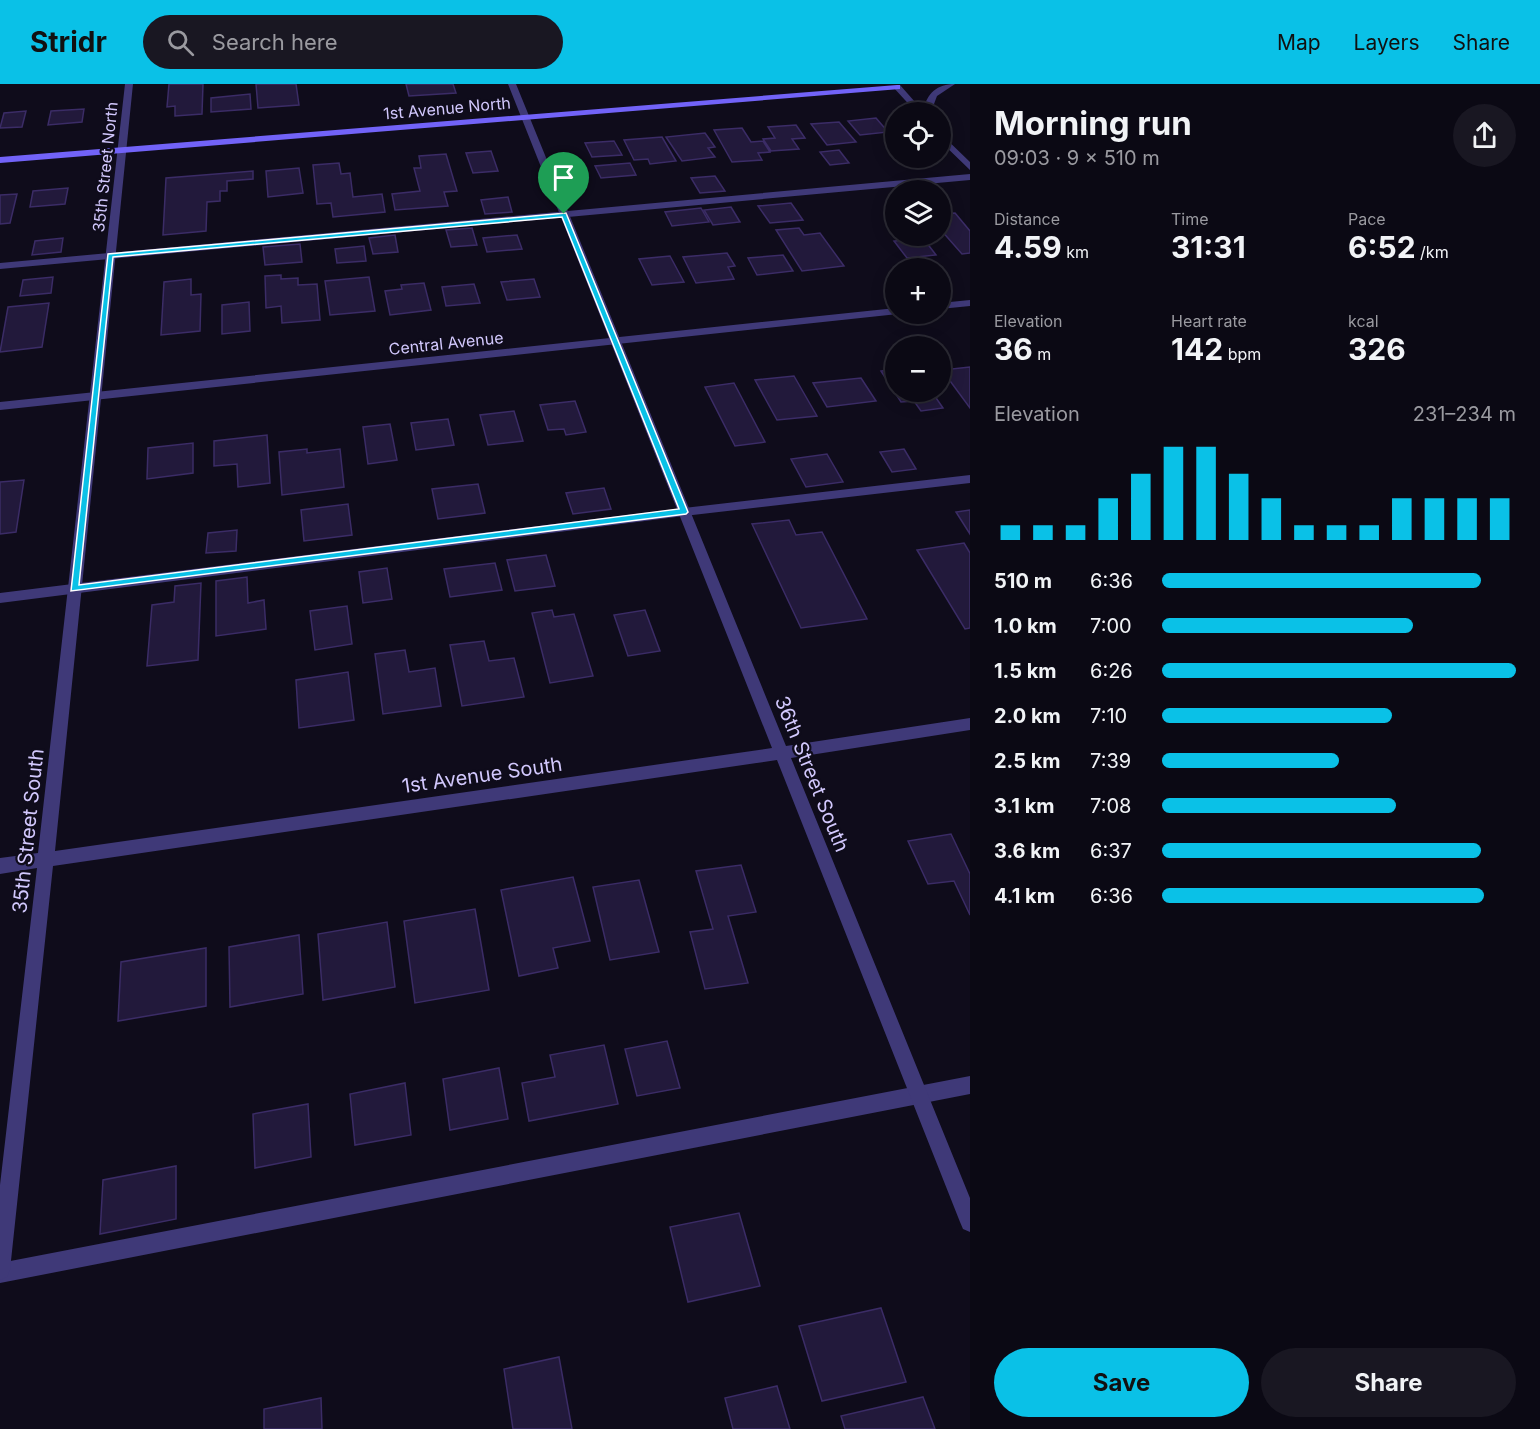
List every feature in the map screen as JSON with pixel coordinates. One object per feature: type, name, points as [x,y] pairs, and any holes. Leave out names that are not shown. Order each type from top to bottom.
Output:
[{"type":"main road","name":"1st Avenue North","points":[[0,160],[895,85]]},
{"type":"street","name":"35th Street North","points":[[95,397],[129,84]]},
{"type":"street","name":"36th Street South","points":[[512,84],[970,1222]]},
{"type":"street","points":[[929,102],[936,90],[951,84]]},
{"type":"street","points":[[895,85],[911,102]]},
{"type":"street","points":[[951,147],[970,167]]},
{"type":"street","points":[[0,266],[970,177]]},
{"type":"street","points":[[951,305],[970,303]]},
{"type":"street","name":"Central Avenue","points":[[0,406],[885,312]]},
{"type":"street","name":"35th Street South","points":[[0,1271],[47,859],[95,397]]},
{"type":"street","points":[[0,598],[970,478]]},
{"type":"street","name":"1st Avenue South","points":[[0,866],[970,724]]},
{"type":"street","points":[[0,1271],[970,1085]]},
{"type":"building","points":[[169,84],[203,84],[202,114],[175,116],[175,106],[167,107]]},
{"type":"building","points":[[256,84],[296,84],[299,105],[258,108]]},
{"type":"building","points":[[406,84],[453,84],[456,93],[409,96]]},
{"type":"building","points":[[250,94],[251,109],[211,112],[211,98]]},
{"type":"building","points":[[84,109],[82,122],[48,125],[51,111]]},
{"type":"building","points":[[26,111],[22,127],[0,128],[4,113]]},
{"type":"building","points":[[876,118],[885,128],[885,132],[860,135],[848,121]]},
{"type":"building","points":[[839,122],[856,142],[827,145],[811,124]]},
{"type":"building","points":[[796,125],[805,138],[792,139],[799,149],[771,151],[763,139],[775,138],[768,127]]},
{"type":"building","points":[[742,128],[751,142],[763,141],[770,152],[758,153],[762,160],[732,162],[714,130]]},
{"type":"building","points":[[705,133],[715,147],[708,148],[715,157],[682,161],[666,137]]},
{"type":"building","points":[[662,137],[676,161],[650,164],[648,159],[634,160],[624,140]]},
{"type":"building","points":[[614,141],[622,155],[592,157],[585,143]]},
{"type":"building","points":[[839,150],[849,163],[830,165],[820,152]]},
{"type":"building","points":[[491,151],[498,171],[473,173],[466,153]]},
{"type":"building","points":[[446,154],[457,191],[444,192],[448,206],[395,210],[392,194],[420,191],[414,168],[421,168],[419,156]]},
{"type":"building","points":[[339,163],[341,174],[350,173],[353,197],[382,194],[385,212],[333,217],[331,203],[317,204],[313,165]]},
{"type":"building","points":[[630,163],[636,175],[601,178],[595,166]]},
{"type":"building","points":[[299,168],[303,193],[268,197],[266,171]]},
{"type":"building","points":[[253,171],[253,179],[227,181],[227,191],[220,191],[220,201],[207,202],[206,231],[163,235],[166,178]]},
{"type":"building","points":[[715,176],[725,191],[700,193],[691,178]]},
{"type":"building","points":[[68,188],[65,204],[30,207],[33,191]]},
{"type":"building","points":[[17,194],[10,223],[0,224],[0,195]]},
{"type":"building","points":[[508,197],[512,212],[485,214],[481,200]]},
{"type":"building","points":[[791,203],[803,220],[770,223],[758,206]]},
{"type":"building","points":[[731,207],[740,222],[713,225],[704,210]]},
{"type":"building","points":[[701,208],[709,222],[672,226],[665,212]]},
{"type":"building","points":[[951,213],[955,213],[970,231],[970,253],[962,254],[951,242]]},
{"type":"building","points":[[472,228],[477,245],[451,247],[446,230]]},
{"type":"building","points":[[799,228],[804,235],[820,233],[844,266],[802,271],[776,230]]},
{"type":"building","points":[[395,235],[398,252],[373,254],[369,238]]},
{"type":"building","points":[[517,235],[522,249],[487,252],[483,238]]},
{"type":"building","points":[[63,238],[61,252],[32,255],[35,241]]},
{"type":"building","points":[[300,244],[302,262],[265,265],[263,247]]},
{"type":"building","points":[[364,246],[366,261],[337,263],[335,249]]},
{"type":"building","points":[[898,246],[929,246],[936,255],[907,258]]},
{"type":"building","points":[[727,253],[735,266],[728,267],[734,279],[696,283],[683,257]]},
{"type":"building","points":[[783,255],[793,271],[757,275],[748,258]]},
{"type":"building","points":[[670,256],[684,282],[652,285],[639,259]]},
{"type":"building","points":[[281,275],[281,279],[298,278],[298,285],[317,284],[320,320],[282,323],[281,306],[266,308],[265,276]]},
{"type":"building","points":[[53,277],[51,293],[20,296],[23,280]]},
{"type":"building","points":[[369,277],[375,311],[330,315],[325,281]]},
{"type":"building","points":[[191,279],[191,295],[201,294],[200,331],[161,335],[164,282]]},
{"type":"building","points":[[534,279],[540,297],[507,300],[501,282]]},
{"type":"building","points":[[424,283],[431,310],[390,315],[385,291],[402,289],[401,285]]},
{"type":"building","points":[[474,284],[480,303],[446,306],[442,287]]},
{"type":"building","points":[[249,302],[250,331],[222,334],[222,305]]},
{"type":"building","points":[[49,303],[42,347],[0,352],[8,307]]},
{"type":"building","points":[[970,367],[970,408],[951,382],[951,369]]},
{"type":"building","points":[[794,376],[817,416],[777,420],[755,380]]},
{"type":"building","points":[[861,378],[876,401],[827,407],[813,383]]},
{"type":"building","points":[[734,383],[765,442],[735,446],[705,387]]},
{"type":"building","points":[[575,401],[586,432],[566,435],[564,429],[548,430],[540,405]]},
{"type":"building","points":[[915,402],[939,402],[943,408],[921,411]]},
{"type":"building","points":[[514,411],[523,441],[488,445],[480,415]]},
{"type":"building","points":[[448,419],[454,445],[416,450],[411,423]]},
{"type":"building","points":[[390,424],[397,460],[368,464],[363,427]]},
{"type":"building","points":[[267,435],[270,483],[238,487],[237,464],[214,466],[214,441]]},
{"type":"building","points":[[193,443],[193,473],[147,479],[148,448]]},
{"type":"building","points":[[307,449],[307,453],[340,449],[344,487],[282,495],[279,452]]},
{"type":"building","points":[[904,449],[916,469],[892,472],[880,452]]},
{"type":"building","points":[[827,454],[843,482],[806,487],[791,459]]},
{"type":"building","points":[[24,480],[16,532],[0,534],[0,482]]},
{"type":"building","points":[[478,484],[485,513],[438,519],[432,489]]},
{"type":"building","points":[[604,488],[611,509],[573,514],[566,493]]},
{"type":"building","points":[[348,504],[352,535],[304,541],[301,510]]},
{"type":"building","points":[[970,510],[970,534],[956,512]]},
{"type":"building","points":[[789,520],[796,535],[822,532],[867,619],[801,628],[752,524]]},
{"type":"building","points":[[237,530],[236,551],[206,553],[208,533]]},
{"type":"building","points":[[964,543],[970,553],[970,628],[965,629],[917,550]]},
{"type":"building","points":[[546,555],[555,586],[515,591],[507,560]]},
{"type":"building","points":[[495,563],[502,590],[450,597],[444,569]]},
{"type":"building","points":[[387,568],[392,599],[363,603],[359,572]]},
{"type":"building","points":[[247,577],[248,603],[264,600],[266,629],[216,636],[216,581]]},
{"type":"building","points":[[201,583],[198,660],[147,666],[152,605],[174,602],[175,586]]},
{"type":"building","points":[[347,606],[352,644],[315,650],[310,611]]},
{"type":"building","points":[[552,610],[554,617],[574,614],[593,676],[550,683],[532,613]]},
{"type":"building","points":[[645,610],[660,651],[628,656],[614,615]]},
{"type":"building","points":[[484,641],[489,661],[514,658],[524,697],[462,706],[450,645]]},
{"type":"building","points":[[405,650],[409,672],[435,668],[441,706],[383,714],[375,654]]},
{"type":"building","points":[[348,672],[354,720],[299,728],[296,680]]},
{"type":"building","points":[[951,834],[970,874],[970,915],[954,881],[928,884],[908,841]]},
{"type":"building","points":[[741,865],[756,912],[728,916],[748,983],[705,989],[690,932],[713,929],[696,871]]},
{"type":"building","points":[[573,877],[590,941],[553,948],[558,968],[519,976],[501,890]]},
{"type":"building","points":[[639,880],[659,952],[610,960],[593,887]]},
{"type":"building","points":[[475,909],[489,990],[415,1003],[404,921]]},
{"type":"building","points":[[387,922],[395,987],[323,1000],[318,934]]},
{"type":"building","points":[[299,935],[303,994],[230,1007],[229,947]]},
{"type":"building","points":[[206,948],[206,1006],[118,1021],[121,962]]},
{"type":"building","points":[[667,1041],[680,1088],[637,1096],[625,1049]]},
{"type":"building","points":[[604,1045],[618,1104],[529,1121],[522,1083],[555,1077],[550,1055]]},
{"type":"building","points":[[499,1068],[508,1119],[450,1130],[443,1079]]},
{"type":"building","points":[[405,1083],[411,1135],[355,1145],[350,1094]]},
{"type":"building","points":[[308,1104],[311,1157],[255,1168],[253,1114]]},
{"type":"building","points":[[176,1166],[176,1219],[100,1234],[103,1180]]},
{"type":"building","points":[[739,1213],[760,1286],[688,1302],[670,1227]]},
{"type":"building","points":[[881,1308],[906,1382],[822,1401],[799,1326]]},
{"type":"building","points":[[559,1357],[572,1429],[513,1429],[504,1369]]},
{"type":"building","points":[[777,1386],[790,1429],[733,1429],[725,1398]]},
{"type":"building","points":[[923,1397],[935,1429],[845,1429],[841,1416]]},
{"type":"building","points":[[321,1398],[322,1429],[264,1429],[264,1409]]},
{"type":"route","points":[[564,214],[684,512],[74,589],[110,256],[564,214]]}]
